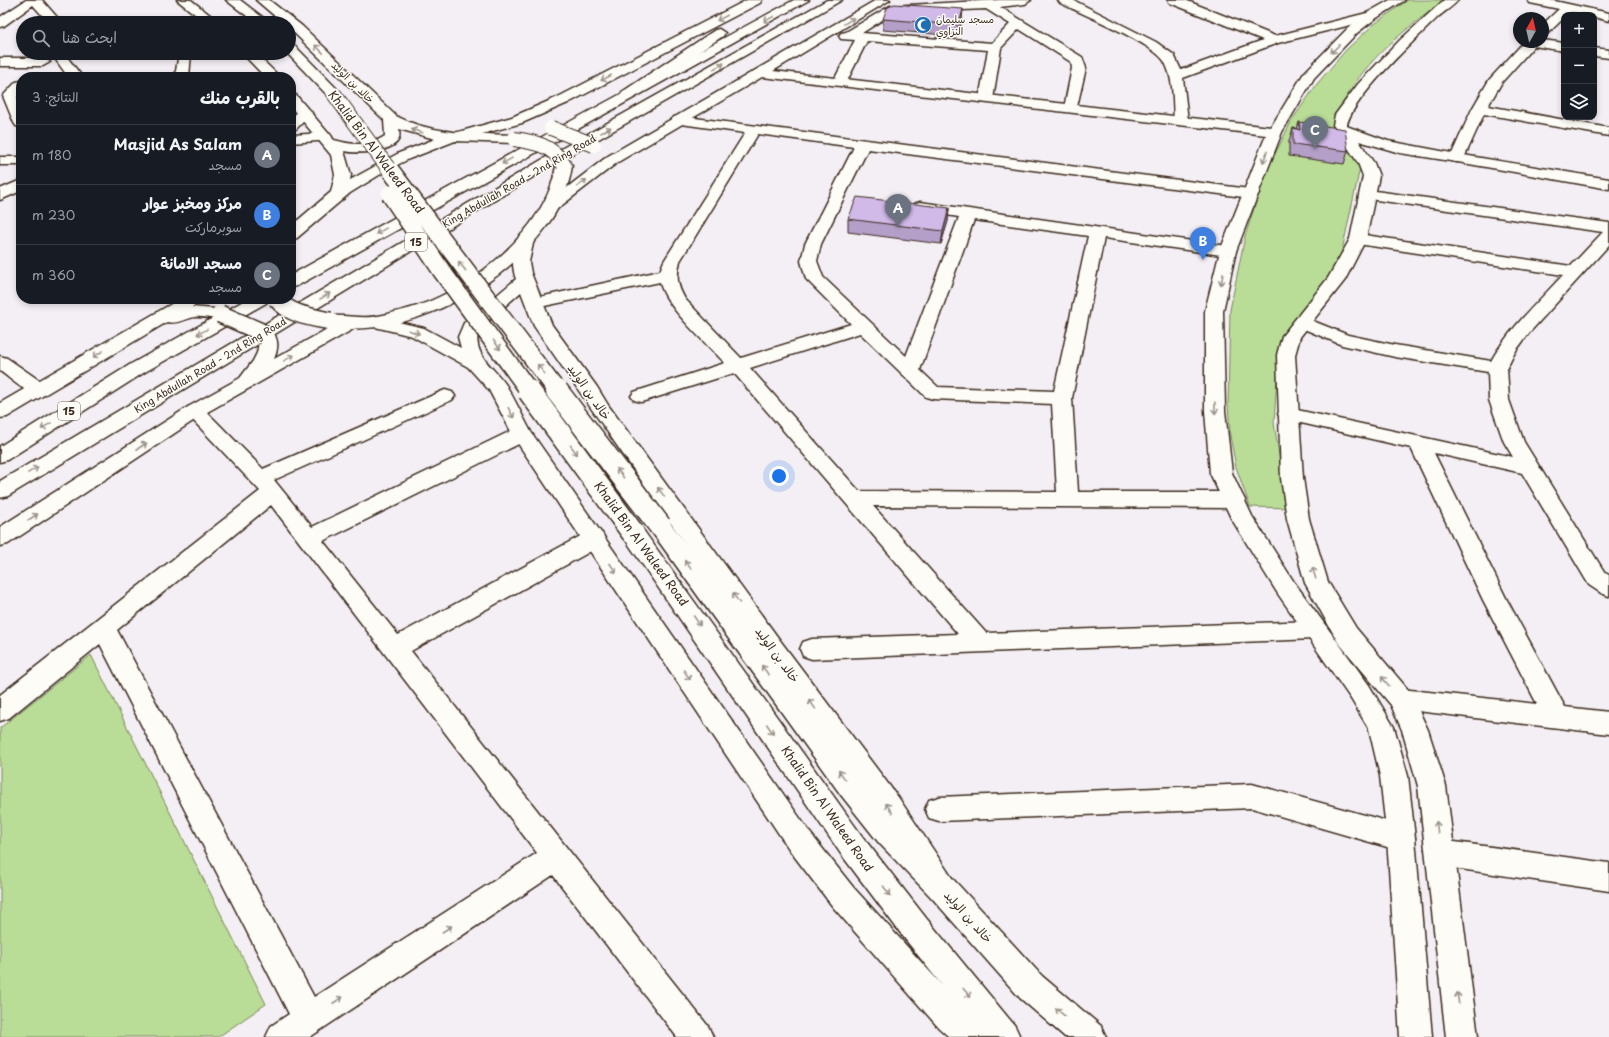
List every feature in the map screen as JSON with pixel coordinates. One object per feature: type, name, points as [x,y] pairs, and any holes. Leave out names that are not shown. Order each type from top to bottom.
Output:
[{"type":"main road","points":[[0,23],[17,10],[34,0],[49,16]]},
{"type":"main road","points":[[183,0],[202,16]]},
{"type":"main road","name":"خالد بن الوليد","points":[[262,0],[282,16]]},
{"type":"main road","points":[[456,137],[517,120],[563,100],[756,0]]},
{"type":"main road","points":[[604,108],[770,0]]},
{"type":"main road","name":"King Abdullah Road - 2nd Ring Road","points":[[296,279],[604,108],[803,0]]},
{"type":"main road","name":"King Abdullah Road - 2nd Ring Road","points":[[0,491],[548,162],[836,0]]},
{"type":"main road","points":[[551,206],[613,159],[884,0]]},
{"type":"main road","points":[[849,36],[890,10],[988,5],[1025,0]]},
{"type":"main road","points":[[1064,0],[1150,42],[1168,56],[1177,76],[1181,121]]},
{"type":"main road","points":[[1174,0],[1274,40]]},
{"type":"main road","points":[[1399,0],[1371,16],[1353,30],[1309,76],[1275,132],[1228,251],[1214,311],[1215,411],[1221,473],[1242,518],[1314,630],[1360,692],[1381,727],[1394,776],[1401,838],[1416,1037]]},
{"type":"main road","points":[[1452,0],[1404,43],[1363,87],[1342,115],[1340,125],[1346,131],[1366,163],[1375,172],[1609,228]]},
{"type":"main road","points":[[1534,0],[1609,17]]},
{"type":"main road","points":[[227,3],[235,16]]},
{"type":"main road","points":[[227,3],[251,16]]},
{"type":"main road","points":[[988,5],[1077,60],[1079,68],[1071,108]]},
{"type":"main road","points":[[1549,25],[1568,8]]},
{"type":"main road","points":[[1177,76],[1274,40],[1371,16]]},
{"type":"main road","points":[[986,99],[995,47],[1018,23]]},
{"type":"main road","name":"خالد بن الوليد","points":[[280,304],[303,315],[330,321],[351,323],[377,322],[420,310],[450,298],[501,262],[526,239],[551,206],[558,192],[564,165],[560,155],[533,142],[514,139],[456,137],[423,133],[404,127],[391,119],[296,27]]},
{"type":"main road","points":[[826,34],[995,47]]},
{"type":"main road","points":[[840,82],[863,37]]},
{"type":"main road","points":[[1549,45],[1561,47]]},
{"type":"main road","points":[[1457,158],[1479,109],[1496,80],[1526,48]]},
{"type":"main road","points":[[1597,52],[1609,54]]},
{"type":"main road","name":"Khalid Bin Al Waleed Road","points":[[296,57],[440,238],[660,526],[851,787],[889,834],[942,888]]},
{"type":"main road","points":[[0,62],[24,60]]},
{"type":"main road","points":[[33,72],[46,60]]},
{"type":"main road","points":[[62,60],[71,72]]},
{"type":"main road","points":[[182,72],[183,60]]},
{"type":"main road","points":[[255,60],[268,72]]},
{"type":"main road","name":"Khalid Bin Al Waleed Road","points":[[283,60],[327,96],[357,145],[441,270],[688,608],[831,817],[929,948],[1004,1037]]},
{"type":"main road","points":[[759,73],[1275,132]]},
{"type":"main road","points":[[16,89],[10,96],[16,111]]},
{"type":"main road","points":[[563,100],[562,108],[549,116],[546,121],[551,128],[594,145],[620,145],[640,136],[661,131]]},
{"type":"main road","points":[[296,104],[338,154],[343,175],[339,193]]},
{"type":"main road","points":[[1479,109],[1609,132]]},
{"type":"main road","points":[[296,121],[304,113]]},
{"type":"main road","points":[[296,139],[327,140],[349,149],[364,150],[378,147],[392,138],[391,119]]},
{"type":"main road","points":[[679,120],[1251,193]]},
{"type":"main road","points":[[754,130],[672,261],[668,275],[670,288],[678,302],[738,366],[980,643]]},
{"type":"main road","points":[[1346,131],[1361,139],[1388,145],[1609,184]]},
{"type":"main road","name":"خالد بن الوليد","points":[[296,231],[322,206],[339,193],[399,157],[456,137]]},
{"type":"main road","points":[[863,144],[845,196],[813,244],[809,261],[815,279],[933,393],[1062,398]]},
{"type":"main road","points":[[1457,158],[1410,154],[1386,154],[1375,172],[1358,239],[1336,280],[1290,336],[1286,355],[1292,478],[1298,519],[1317,583],[1347,634],[1400,699],[1415,730],[1432,786],[1462,1037]]},
{"type":"main road","points":[[0,161],[16,161]]},
{"type":"main road","points":[[0,195],[16,187]]},
{"type":"main road","points":[[906,205],[1228,251]]},
{"type":"main road","points":[[910,371],[968,214]]},
{"type":"main road","points":[[1068,499],[1062,398],[1097,232]]},
{"type":"main road","points":[[1605,582],[1514,442],[1499,400],[1496,368],[1506,351],[1523,329],[1609,235]]},
{"type":"main road","name":"خالد بن الوليد","points":[[526,239],[521,262],[525,280],[544,326],[590,390],[600,408],[770,646],[888,806],[942,888],[1031,987],[1090,1037]]},
{"type":"main road","points":[[1358,239],[1575,272]]},
{"type":"main road","points":[[535,303],[668,275]]},
{"type":"main road","points":[[475,363],[467,337],[470,327],[525,280]]},
{"type":"main road","points":[[0,412],[184,304]]},
{"type":"main road","name":"15","points":[[0,455],[138,368],[251,304]]},
{"type":"main road","points":[[124,339],[184,314],[204,311],[220,314],[266,336],[268,343],[263,362],[251,377],[242,384]]},
{"type":"main road","name":"خالد بن الوليد","points":[[377,322],[418,332],[475,363],[497,387],[522,434],[806,849],[843,897],[950,1017],[974,1037]]},
{"type":"main road","points":[[1303,322],[1342,339],[1395,351],[1496,368]]},
{"type":"main road","points":[[0,538],[195,411],[351,323]]},
{"type":"main road","points":[[641,396],[864,326]]},
{"type":"main road","points":[[0,362],[39,389]]},
{"type":"main road","points":[[0,710],[104,627],[267,485],[445,396]]},
{"type":"main road","points":[[195,411],[267,485],[309,538],[556,857],[687,1034]]},
{"type":"main road","points":[[1288,414],[1530,468]]},
{"type":"main road","points":[[309,538],[522,434]]},
{"type":"main road","points":[[1419,443],[1495,600],[1557,717]]},
{"type":"main road","points":[[853,498],[1234,500]]},
{"type":"main road","points":[[394,648],[594,539]]},
{"type":"main road","points":[[104,627],[309,1020]]},
{"type":"main road","points":[[812,649],[1314,630]]},
{"type":"main road","points":[[1400,699],[1609,723]]},
{"type":"main road","points":[[939,809],[1252,796],[1401,838]]},
{"type":"main road","points":[[1440,853],[1609,877]]},
{"type":"main road","points":[[282,1037],[556,857]]},
{"type":"green space","points":[[1408,0],[1445,0],[1406,30],[1381,52],[1359,77],[1343,104],[1333,125],[1360,168],[1343,246],[1335,275],[1279,346],[1274,423],[1281,468],[1292,508],[1250,507],[1236,467],[1230,435],[1228,403],[1230,310],[1245,236],[1266,172],[1292,120],[1317,84],[1346,50],[1373,25]]},
{"type":"green space","points":[[91,655],[266,1004],[218,1037],[0,1037],[0,728]]},
{"type":"building","points":[[894,4],[963,9],[959,25],[883,19],[887,8]]},
{"type":"building","points":[[1299,122],[1345,129],[1348,151],[1293,144],[1293,128],[1300,130]]},
{"type":"building","points":[[857,197],[949,208],[943,231],[848,219]]},
{"type":"place","name":"مسجد سليمان النزاوي","points":[[923,25]]},
{"type":"place","name":"مسجد الامانة","points":[[1315,149]]},
{"type":"place","name":"Masjid As Salam","points":[[898,227]]},
{"type":"place","name":"مركز ومخبز عوار","points":[[1203,260]]}]
